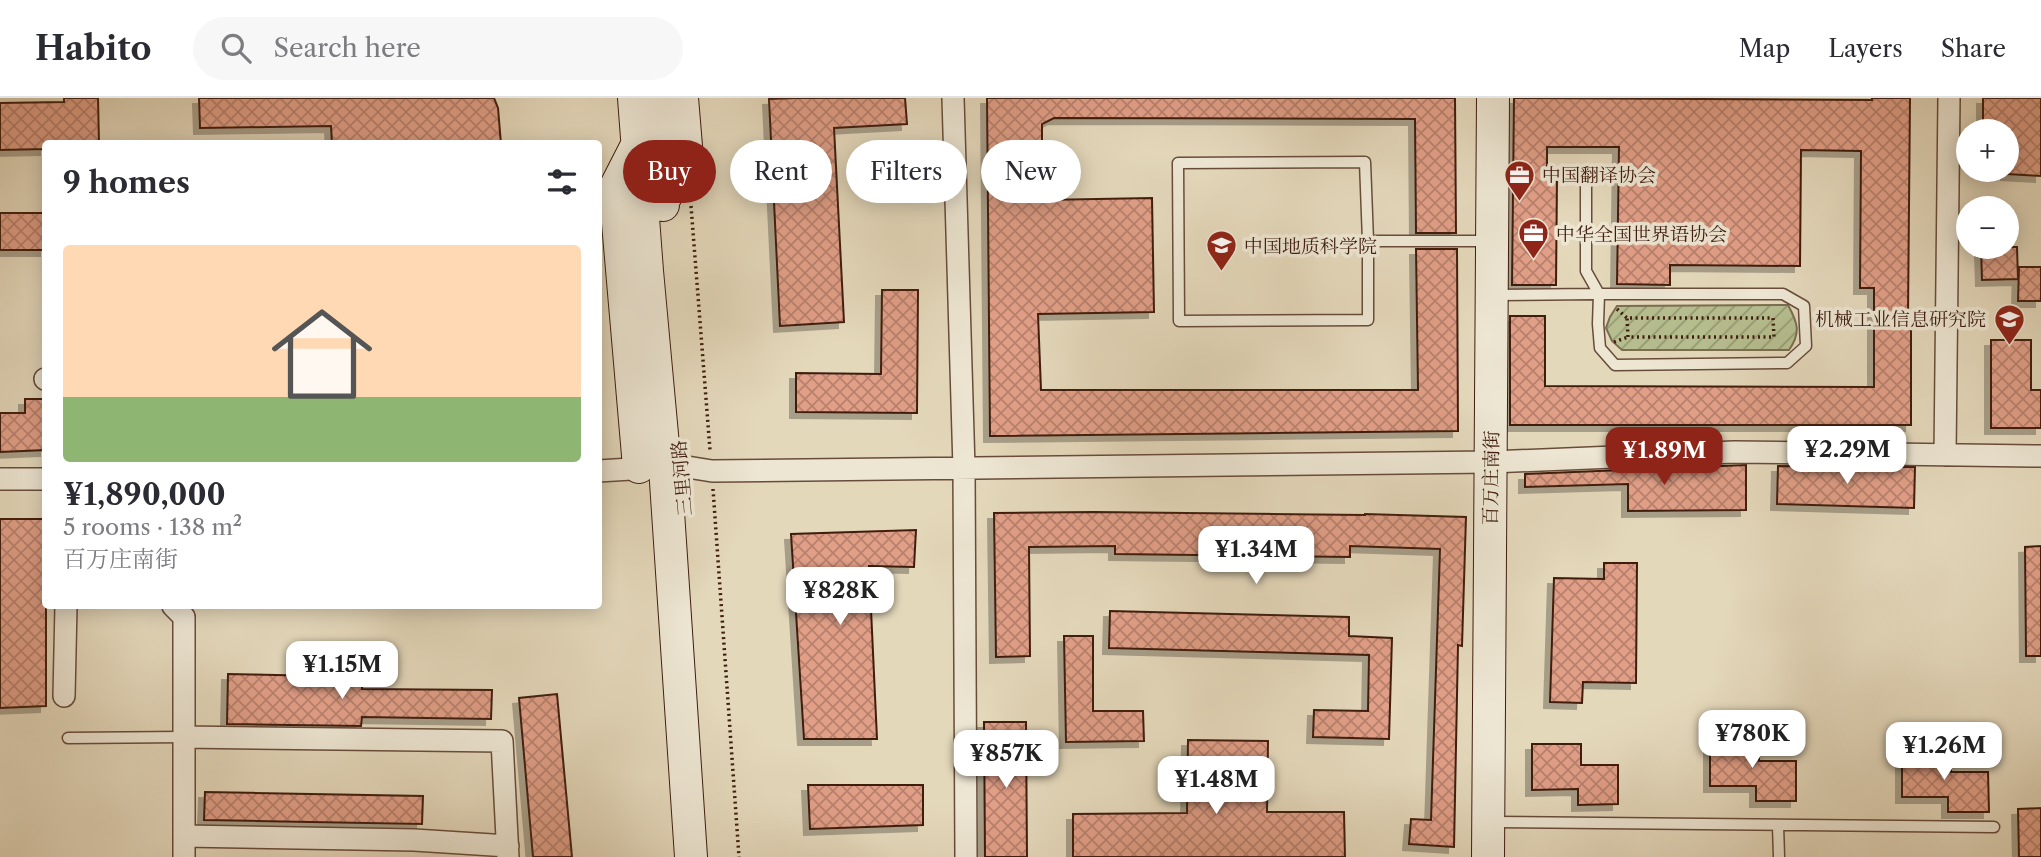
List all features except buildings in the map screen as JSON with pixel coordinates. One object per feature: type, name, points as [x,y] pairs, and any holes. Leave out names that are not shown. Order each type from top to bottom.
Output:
[{"type":"street","name":"三里河路","points":[[634,98],[637,144],[615,188],[674,468],[713,857]]},
{"type":"street","name":"三里河路","points":[[657,98],[665,140]]},
{"type":"street","points":[[682,98],[686,140]]},
{"type":"street","points":[[953,98],[964,468],[967,857]]},
{"type":"street","name":"百万庄南街","points":[[1488,857],[1493,98]]},
{"type":"street","points":[[1945,455],[1950,98]]},
{"type":"street","name":"三里河路","points":[[677,203],[674,468],[691,857]]},
{"type":"street","points":[[602,471],[674,468],[964,468],[1491,462],[1734,452],[2041,456]]},
{"type":"street","points":[[0,479],[42,479]]},
{"type":"street","points":[[64,696],[66,609]]},
{"type":"street","points":[[176,609],[184,617],[184,737],[184,847],[414,840],[508,852],[502,740],[184,737]]},
{"type":"lane","points":[[1365,162],[1368,241],[1368,320],[1179,321],[1178,163],[1365,162]]},
{"type":"lane","points":[[1492,295],[1599,293],[1783,293],[1804,306],[1806,346],[1787,363],[1615,365],[1600,348],[1599,293],[1586,271],[1586,184]]},
{"type":"lane","points":[[1368,241],[1493,242]]},
{"type":"lane","points":[[68,738],[184,737]]},
{"type":"lane","points":[[1489,822],[1994,827]]},
{"type":"lane","points":[[1778,825],[1779,857]]},
{"type":"path","name":"三里河路","points":[[677,203],[674,468],[739,857]]},
{"type":"path","points":[[1628,318],[1773,318],[1774,337],[1628,337],[1628,318]]},
{"type":"green space","points":[[1788,305],[1797,328],[1789,350],[1622,350],[1612,341],[1606,328],[1617,306]]},
{"type":"place","name":"中国翻译协会","points":[[1519,202]]},
{"type":"place","name":"中华全国世界语协会","points":[[1533,261]]},
{"type":"place","name":"中国地质科学院","points":[[1221,273]]},
{"type":"place","name":"机械工业信息研究院","points":[[2009,346]]}]
